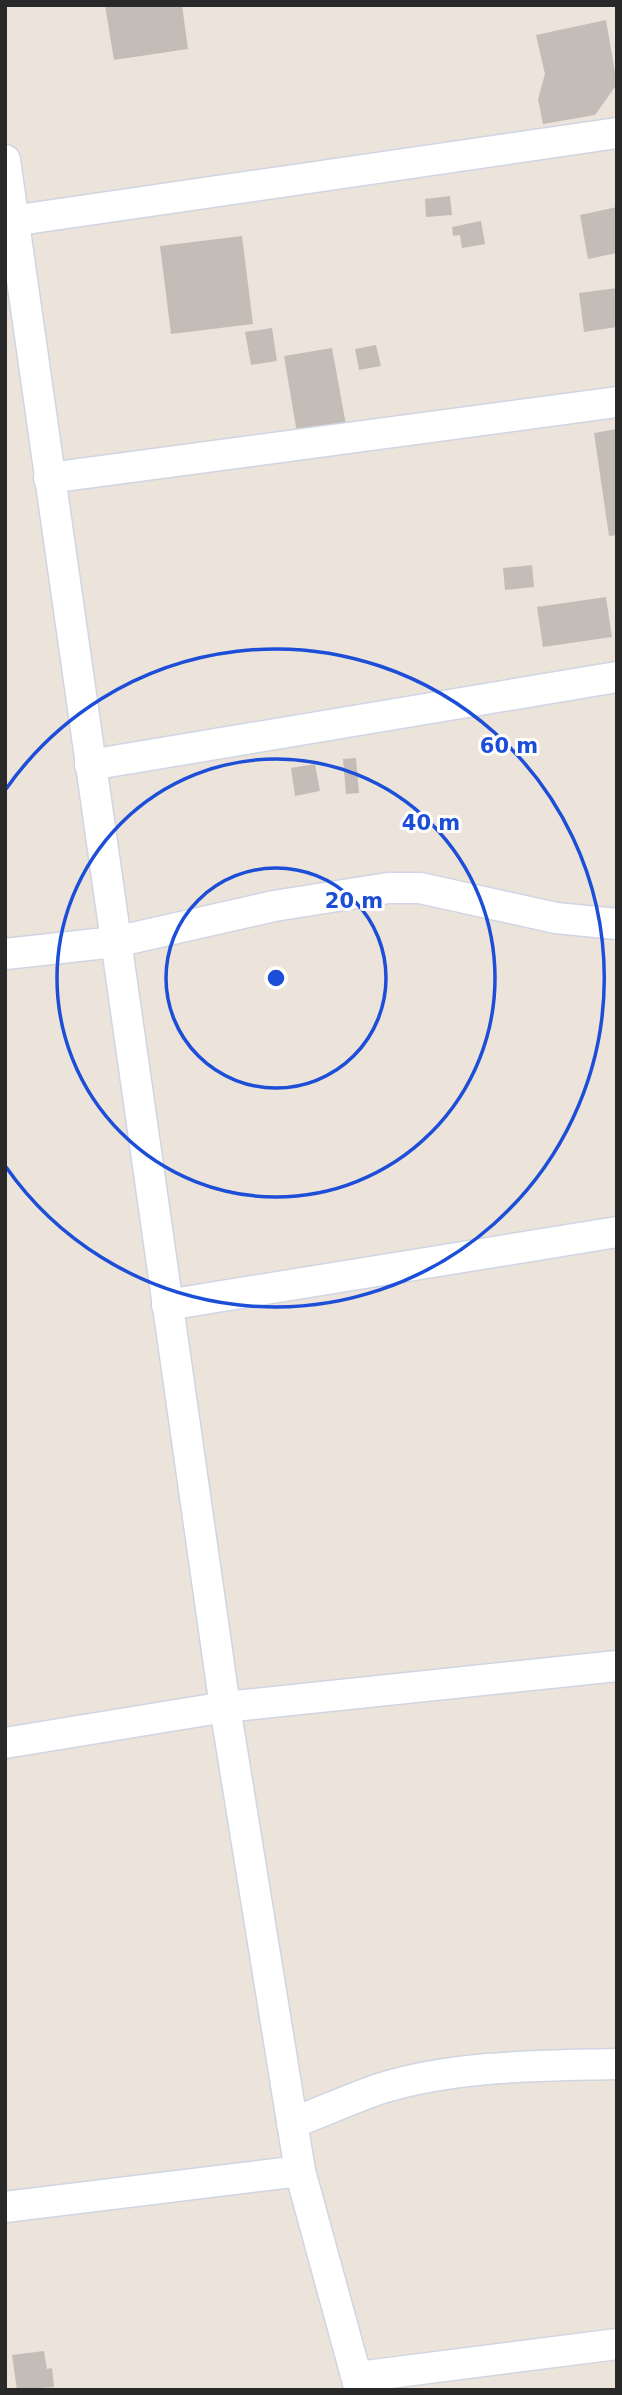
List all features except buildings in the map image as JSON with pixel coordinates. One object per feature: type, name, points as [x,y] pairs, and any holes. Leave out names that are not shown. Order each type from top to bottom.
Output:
[{"type":"street","points":[[12,221],[617,133]]},
{"type":"street","points":[[5,160],[225,1707],[300,2171],[359,2384],[617,2344]]},
{"type":"street","points":[[49,478],[617,402]]},
{"type":"street","points":[[90,765],[617,677]]},
{"type":"street","points":[[5,954],[115,942],[274,906],[388,888],[420,888],[556,918],[617,924]]},
{"type":"street","points":[[167,1304],[617,1232]]},
{"type":"street","points":[[5,1743],[225,1707],[617,1666]]},
{"type":"street","points":[[292,2123],[384,2088],[460,2073],[522,2066],[617,2064]]},
{"type":"street","points":[[5,2207],[300,2171]]}]
